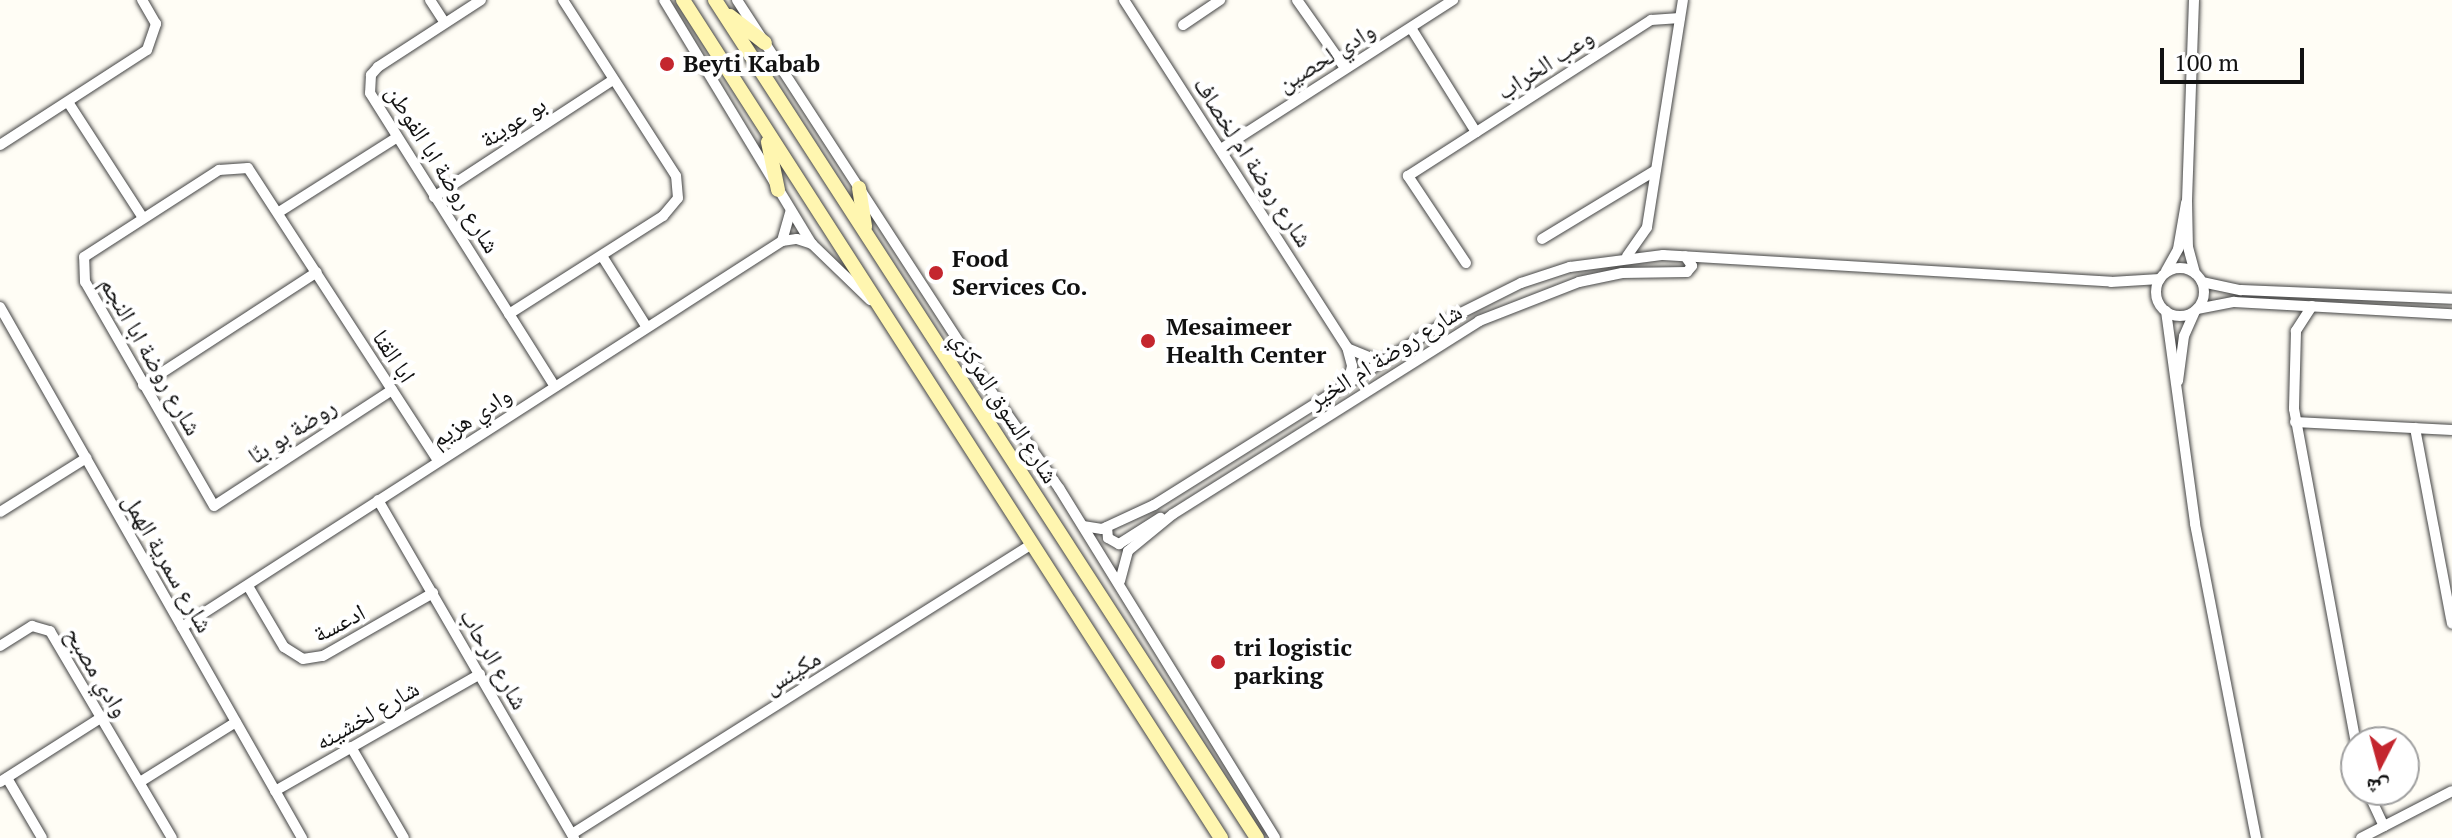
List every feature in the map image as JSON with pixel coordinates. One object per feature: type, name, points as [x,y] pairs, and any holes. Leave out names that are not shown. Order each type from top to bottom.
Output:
[{"type":"main road","points":[[683,0],[1221,838]]},
{"type":"main road","points":[[718,5],[765,43]]},
{"type":"main road","name":"شارع السوق المركزي","points":[[718,5],[1257,838]]},
{"type":"main road","points":[[766,133],[778,190]]},
{"type":"main road","points":[[859,188],[865,231]]},
{"type":"street","points":[[1,140],[68,102],[154,42],[156,24],[142,0]]},
{"type":"street","points":[[430,0],[445,23]]},
{"type":"street","name":"شارع روضة ابا الفوطن","points":[[481,0],[371,75],[370,93],[555,387]]},
{"type":"street","points":[[509,314],[672,208],[679,188],[563,0]]},
{"type":"street","points":[[664,0],[812,244],[879,308]]},
{"type":"street","name":"شارع السوق المركزي","points":[[737,0],[1121,585],[1275,838]]},
{"type":"street","name":"شارع روضة ام لخصاف","points":[[1124,0],[1347,347]]},
{"type":"street","points":[[1183,25],[1220,0]]},
{"type":"street","points":[[1297,0],[1345,68]]},
{"type":"street","name":"وادي لحصين","points":[[1221,149],[1453,0]]},
{"type":"street","points":[[1663,255],[1650,245],[1647,227],[1683,0]]},
{"type":"street","points":[[2178,381],[2184,336],[2204,293],[2188,247],[2194,0]]},
{"type":"street","name":"وعب الخراب","points":[[1466,263],[1408,176],[1651,20],[1680,18]]},
{"type":"street","points":[[1411,28],[1476,132]]},
{"type":"street","name":"بو عوينة","points":[[434,197],[613,80]]},
{"type":"street","points":[[68,102],[143,218]]},
{"type":"street","points":[[279,212],[396,138]]},
{"type":"street","name":"شارع روضة ابا النجم","points":[[214,506],[81,273],[84,257],[219,170],[240,165]]},
{"type":"street","name":"ابا القنا","points":[[240,165],[254,174],[438,461]]},
{"type":"street","points":[[1542,239],[1656,170]]},
{"type":"street","points":[[2187,201],[2178,249],[2162,277],[2157,296],[2166,311],[2178,381],[2195,524],[2256,838]]},
{"type":"street","points":[[791,210],[782,241],[812,244]]},
{"type":"street","points":[[1626,257],[1647,227]]},
{"type":"street","name":"وادي هزيم","points":[[182,627],[782,241]]},
{"type":"street","points":[[602,256],[646,326]]},
{"type":"street","points":[[1685,256],[2111,282],[2162,277],[2179,268],[2199,278],[2241,290],[2452,299]]},
{"type":"street","name":"شارع روضة ام الخير","points":[[1083,526],[1107,527],[1168,497],[1381,362],[1521,283],[1570,267],[1626,257],[1685,256],[1692,266],[1687,272],[1590,279],[1479,321],[1173,514],[1128,551],[1120,567],[1121,585]]},
{"type":"street","points":[[143,385],[317,272]]},
{"type":"street","points":[[2166,311],[2180,316],[2225,303],[2452,314]]},
{"type":"street","points":[[2281,305],[2296,331],[2295,422],[2353,726]]},
{"type":"street","points":[[2296,331],[2312,306]]},
{"type":"street","name":"شارع سمرية الهمل","points":[[0,307],[302,838]]},
{"type":"street","points":[[1347,347],[1381,362]]},
{"type":"street","points":[[1347,347],[1352,366],[1347,384]]},
{"type":"street","name":"روضة بو بنّا","points":[[214,506],[392,390]]},
{"type":"street","points":[[2295,422],[2452,430]]},
{"type":"street","points":[[2415,428],[2452,624]]},
{"type":"street","points":[[0,512],[86,458]]},
{"type":"street","name":"شارع الرحاب","points":[[378,500],[574,836]]},
{"type":"street","points":[[1107,527],[1108,538],[1119,544],[1150,522],[1173,514]]},
{"type":"street","name":"مكينس","points":[[574,836],[1032,544]]},
{"type":"street","name":"ادعسة","points":[[248,586],[284,647],[303,659],[323,656],[433,593]]},
{"type":"street","name":"وادي مصبح","points":[[0,646],[32,626],[50,631],[172,838]]},
{"type":"street","name":"شارع لخشينه","points":[[275,791],[480,674]]},
{"type":"street","points":[[42,838],[4,780],[102,717]]},
{"type":"street","points":[[140,782],[236,722]]},
{"type":"street","points":[[351,747],[404,838]]},
{"type":"street","points":[[2361,838],[2452,791]]},
{"type":"street","points":[[2375,806],[2384,826]]},
{"type":"place","name":"Beyti Kabab","points":[[667,64]]},
{"type":"place","name":"Food Services Co.","points":[[936,273]]},
{"type":"place","name":"Mesaimeer Health Center","points":[[1148,341]]},
{"type":"place","name":"tri logistic parking","points":[[1218,662]]}]
